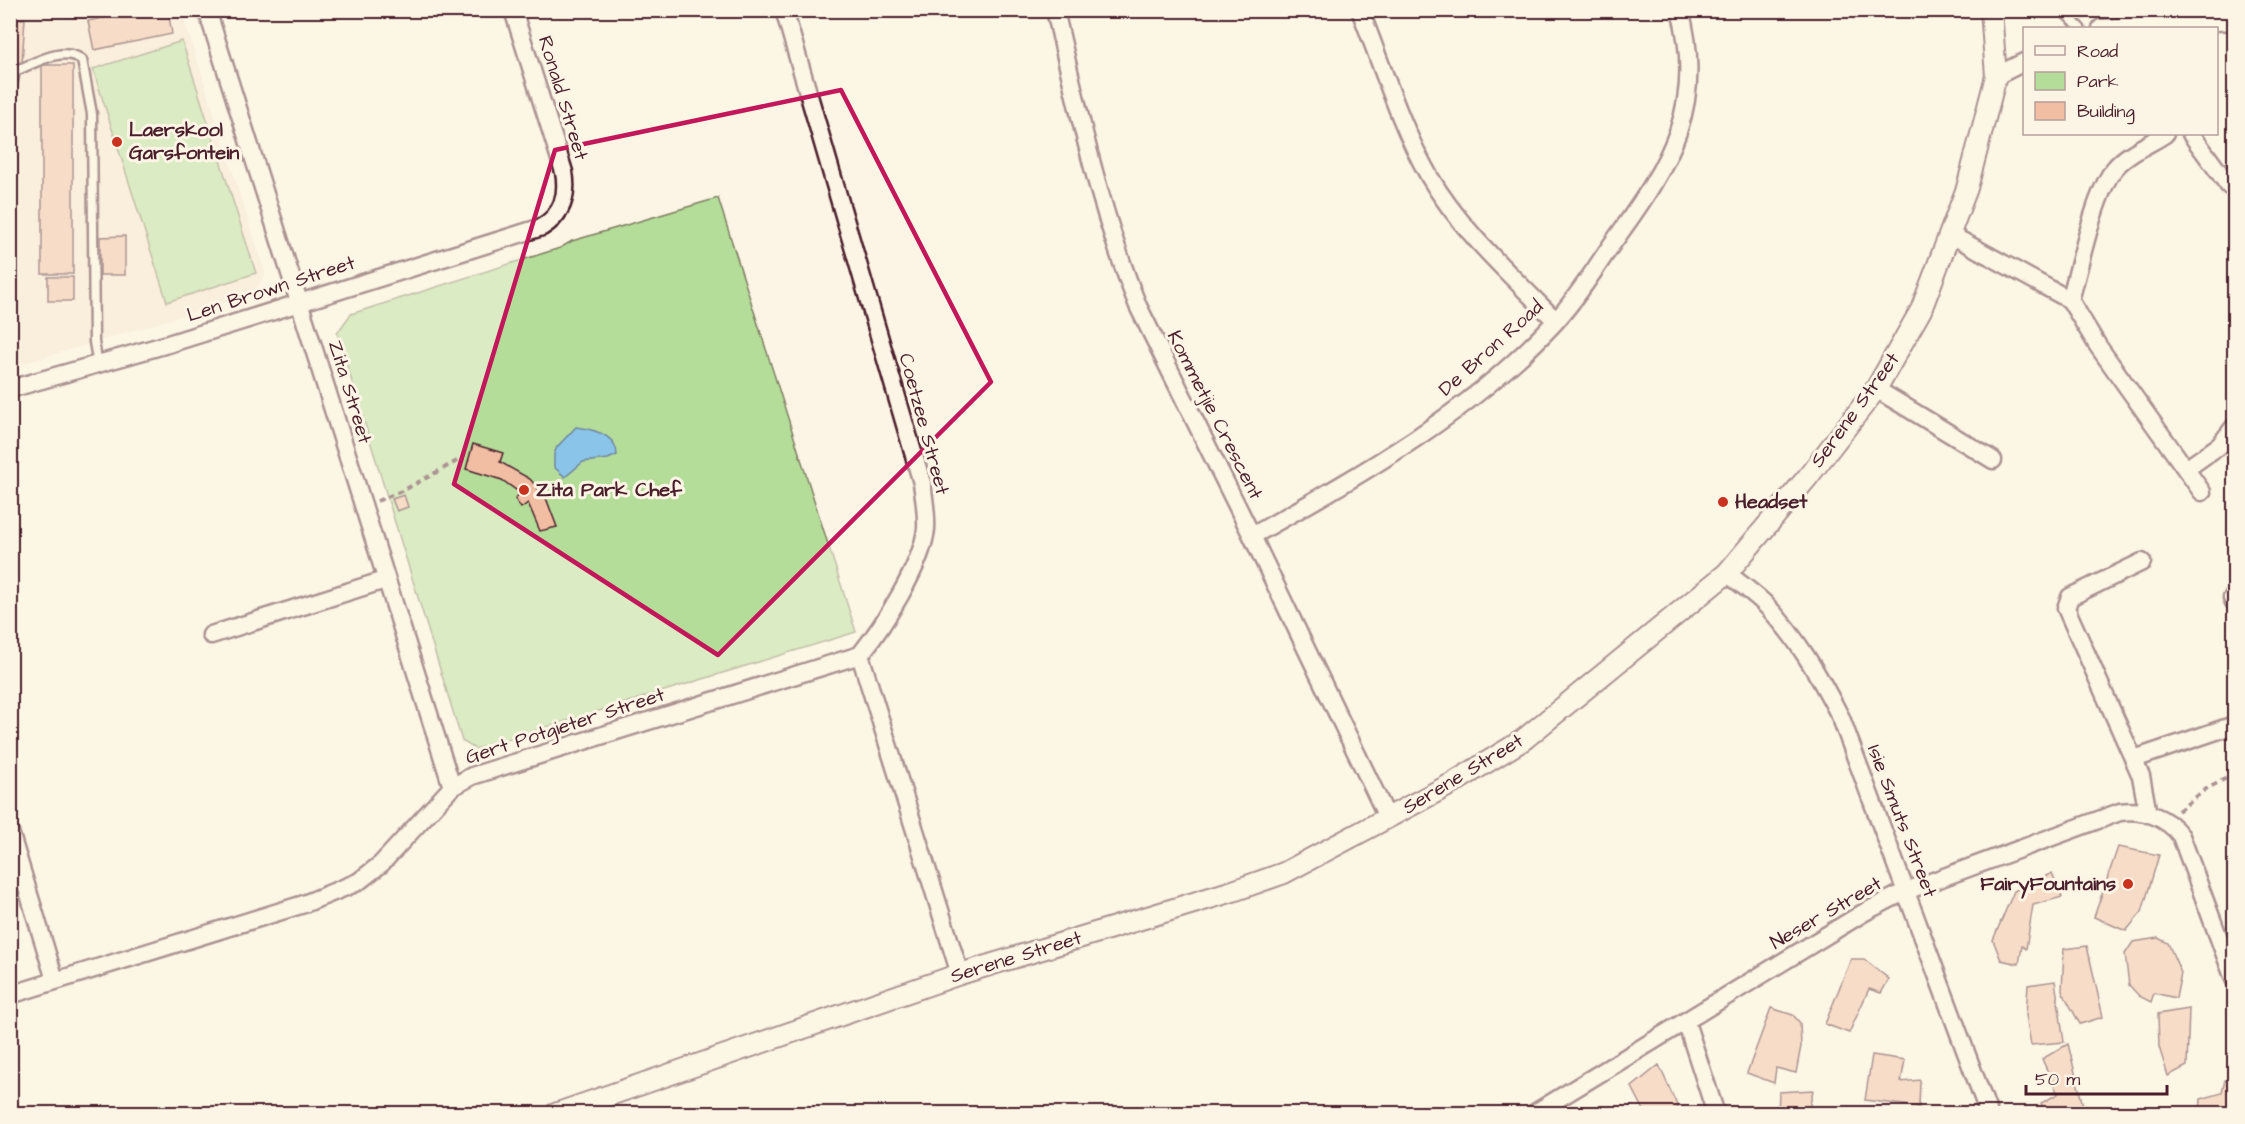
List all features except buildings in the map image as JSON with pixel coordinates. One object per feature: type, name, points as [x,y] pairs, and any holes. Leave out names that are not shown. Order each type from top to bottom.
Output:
[{"type":"street","name":"Zita Street","points":[[207,10],[452,787]]},
{"type":"street","name":"Ronald Street","points":[[513,10],[566,182],[563,206],[552,220],[542,227]]},
{"type":"street","name":"Coetzee Street","points":[[784,10],[922,483],[925,504],[926,529],[922,545],[887,619],[860,655]]},
{"type":"street","name":"Kommetjie Crescent","points":[[1055,10],[1094,168],[1125,273],[1152,337],[1252,536],[1388,819]]},
{"type":"street","points":[[1360,10],[1406,127],[1430,177],[1464,223],[1556,321]]},
{"type":"street","name":"De Bron Road","points":[[1252,536],[1359,475],[1436,425],[1503,371],[1556,321],[1654,186],[1671,152],[1679,129],[1688,83],[1688,61],[1680,10]]},
{"type":"street","name":"Serene Street","points":[[555,1113],[960,974],[1268,879],[1312,861],[1453,783],[1523,740],[1726,573],[1807,478],[1876,389],[1921,310],[1951,235],[1977,157],[1996,76],[1991,10]]},
{"type":"street","points":[[2121,27],[2235,21]]},
{"type":"street","points":[[1996,76],[2023,63]]},
{"type":"street","points":[[2070,300],[2094,217],[2111,173],[2118,164],[2163,135]]},
{"type":"street","points":[[2193,135],[2229,186]]},
{"type":"street","name":"Len Brown Street","points":[[10,389],[542,227]]},
{"type":"street","points":[[1951,235],[2070,300],[2098,346],[2202,492]]},
{"type":"street","points":[[1876,389],[1994,460]]},
{"type":"street","points":[[2186,469],[2220,445],[2235,427]]},
{"type":"street","points":[[2142,562],[2070,597],[2066,608],[2141,776],[2148,814]]},
{"type":"street","name":"Isie Smuts Street","points":[[1726,573],[1763,602],[1794,640],[1824,685],[1855,753],[1989,1113]]},
{"type":"street","points":[[211,635],[385,580]]},
{"type":"street","name":"Gert Potgieter Street","points":[[10,995],[304,904],[358,882],[381,864],[452,787],[495,768],[860,655]]},
{"type":"street","points":[[860,655],[960,974]]},
{"type":"street","points":[[2134,759],[2235,725]]},
{"type":"street","name":"Neser Street","points":[[1533,1113],[1863,914],[1906,891],[2120,813],[2148,814],[2166,820]]},
{"type":"street","points":[[2166,820],[2177,830],[2185,844],[2235,979]]},
{"type":"street","points":[[10,832],[56,980]]},
{"type":"street","points":[[1686,1022],[1716,1113]]},
{"type":"lane","points":[[2065,13],[2079,27]]},
{"type":"lane","points":[[12,178],[12,85],[15,71],[64,53],[75,55],[82,60],[92,114],[94,342],[98,364]]},
{"type":"path","points":[[388,498],[457,461]]},
{"type":"path","points":[[2166,820],[2206,789],[2235,774]]},
{"type":"highlighted area","points":[[841,90],[991,382],[718,655],[454,484],[555,150]]},
{"type":"shaded area","name":"Laerskool Garsfontein","points":[[11,11],[181,11],[265,273],[254,294],[11,367]]},
{"type":"green space","points":[[182,41],[256,273],[167,302],[93,69]]},
{"type":"green space","points":[[718,198],[856,632],[475,749],[462,741],[337,333],[351,314],[560,248],[572,241]]},
{"type":"water","points":[[576,427],[596,431],[608,438],[613,442],[617,455],[608,459],[583,462],[565,477],[554,467],[554,454],[557,447]]},
{"type":"place","name":"Laerskool Garsfontein","points":[[117,142]]},
{"type":"place","name":"Zita Park Chef","points":[[524,490]]},
{"type":"place","name":"Headset","points":[[1723,502]]},
{"type":"place","name":"FairyFountains","points":[[2128,884]]}]
